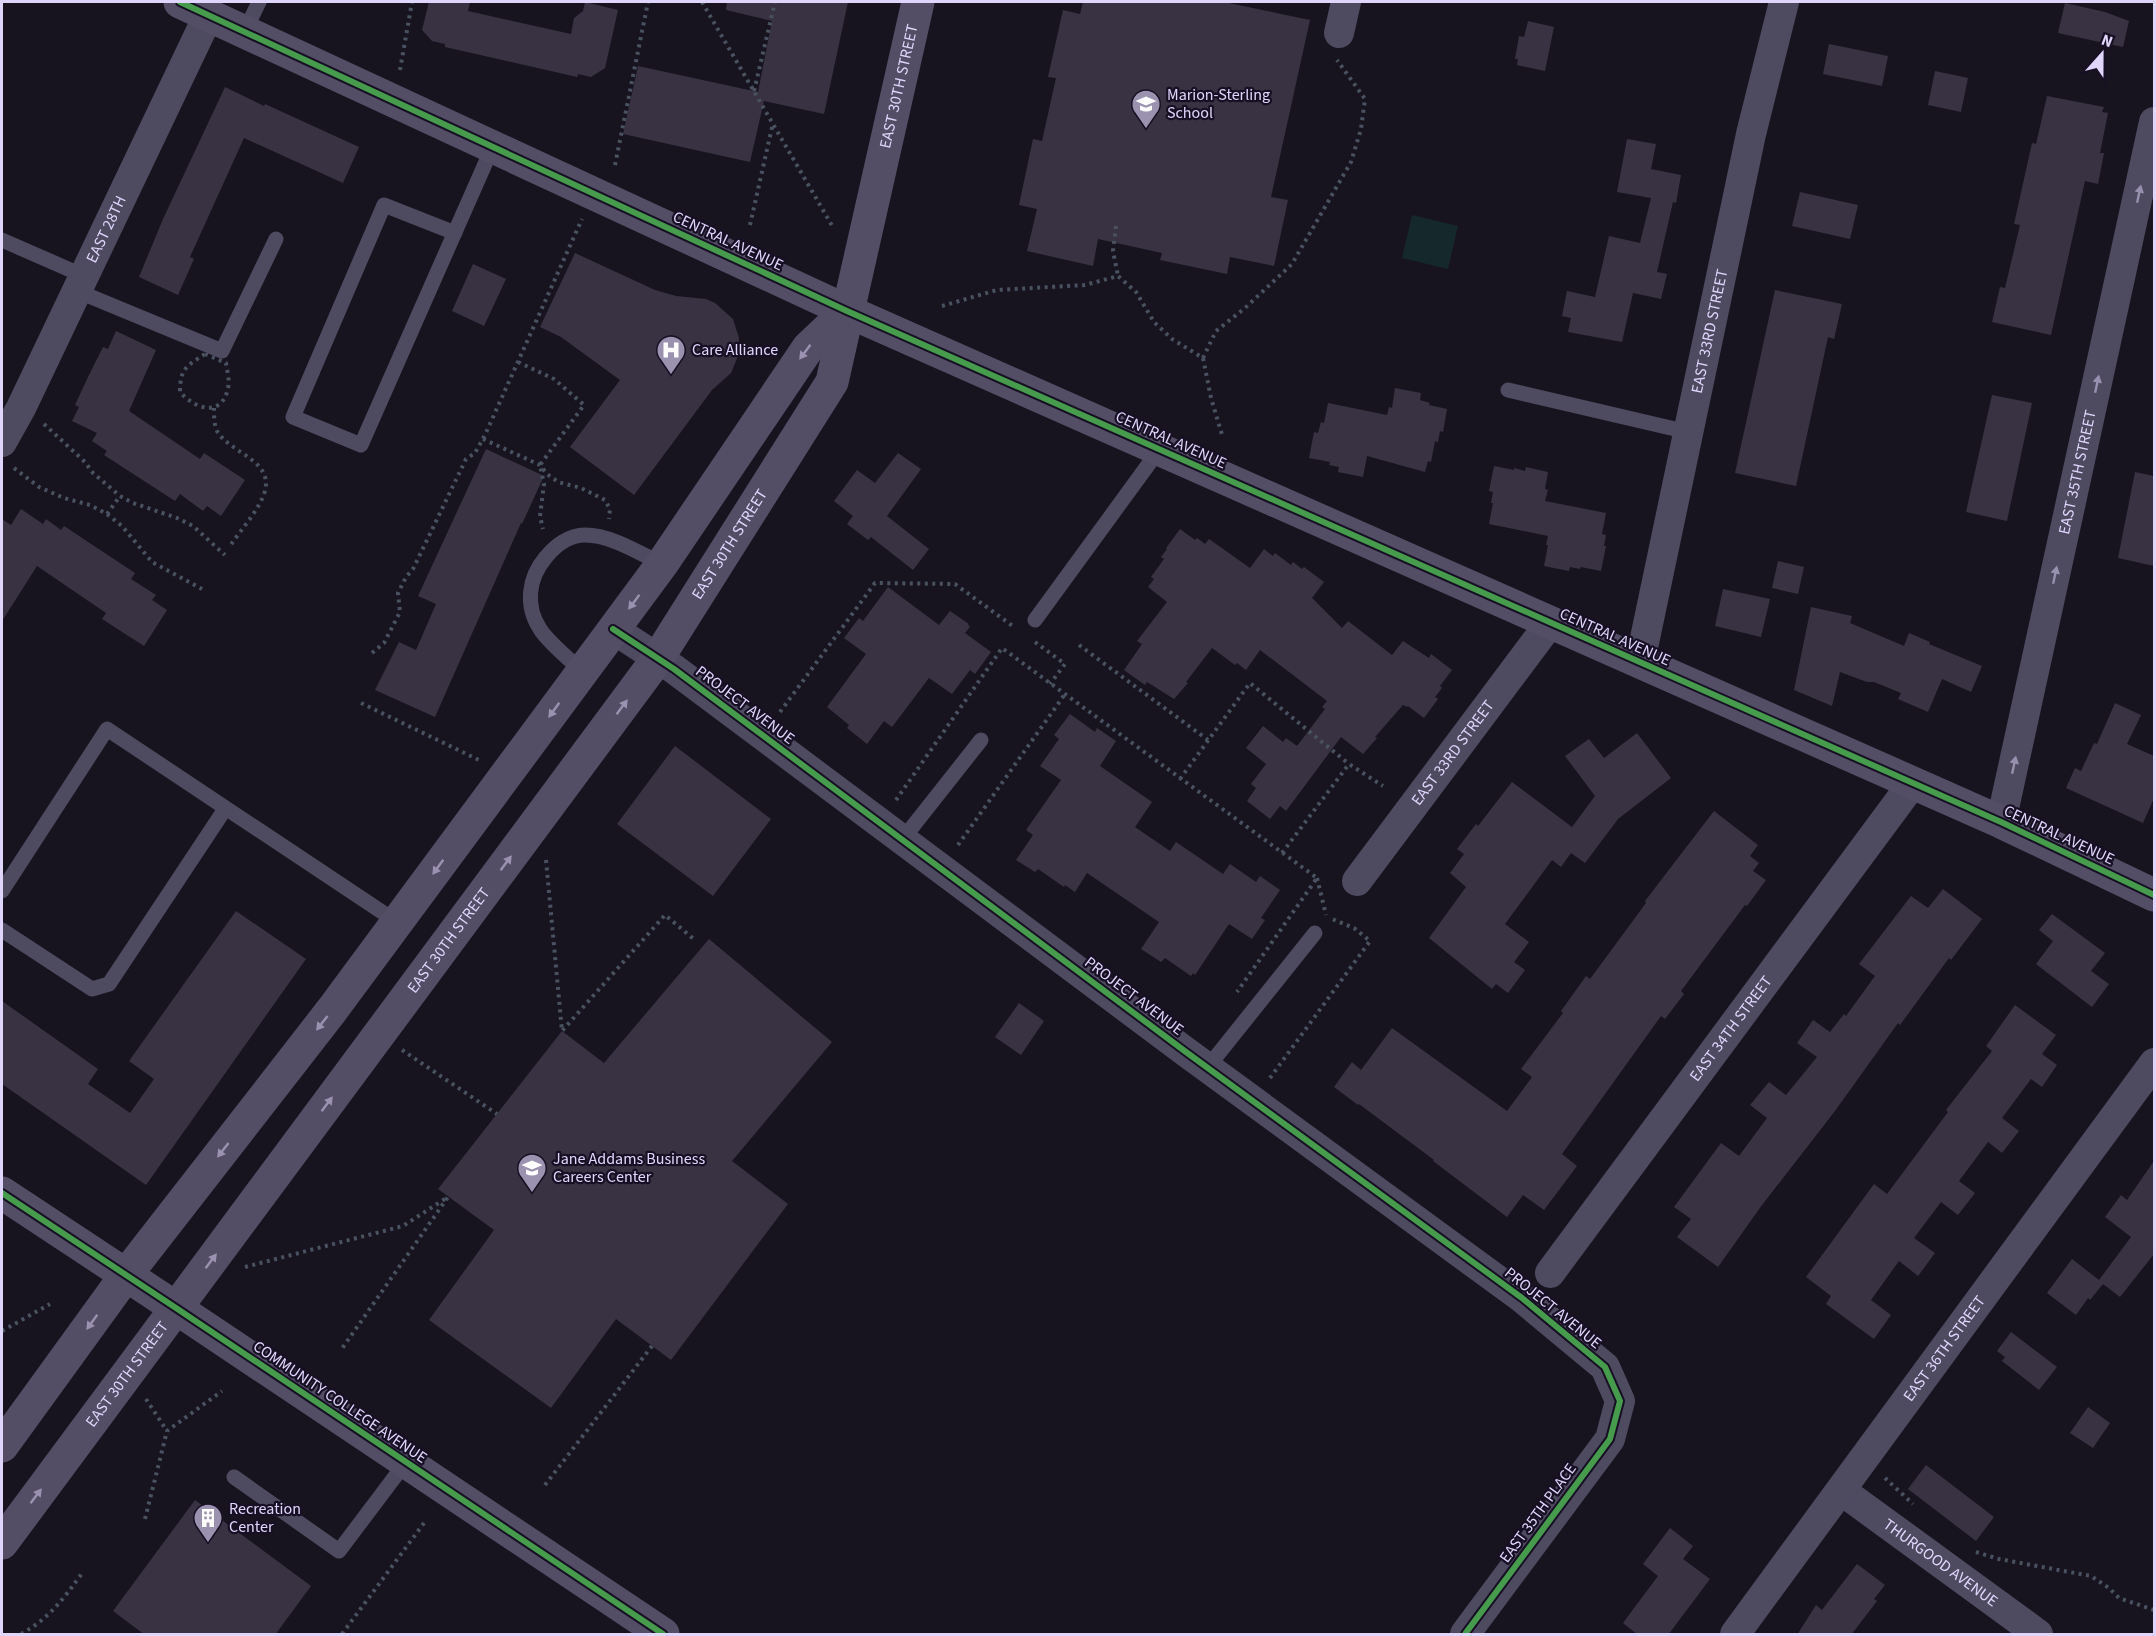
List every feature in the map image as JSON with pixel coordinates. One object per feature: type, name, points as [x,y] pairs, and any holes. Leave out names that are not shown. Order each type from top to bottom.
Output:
[{"type":"main road","name":"EAST 30TH STREET","points":[[2,1544],[658,658],[832,382],[918,2]]},
{"type":"main road","name":"CENTRAL AVENUE","points":[[195,8],[847,311],[2001,822],[2154,895]]},
{"type":"main road","points":[[2,1446],[126,1275],[332,1010],[662,564],[808,348],[847,311]]},
{"type":"main road","name":"COMMUNITY COLLEGE AVENUE","points":[[2,1193],[663,1635]]},
{"type":"street","points":[[1339,33],[1346,2]]},
{"type":"street","name":"EAST 33RD STREET","points":[[1640,662],[1751,134],[1784,2]]},
{"type":"street","name":"EAST 28TH","points":[[8,455],[14,422],[80,283],[195,8]]},
{"type":"street","name":"EAST 35TH STREET","points":[[2001,822],[2154,122]]},
{"type":"street","name":"EAST 33RD STREET","points":[[1357,881],[1550,623]]},
{"type":"street","name":"PROJECT AVENUE","points":[[613,629],[658,658],[1208,1068],[1522,1298],[1605,1367],[1620,1401]]},
{"type":"street","name":"EAST 34TH STREET","points":[[1550,1274],[1912,784]]},
{"type":"street","name":"EAST 36TH STREET","points":[[1735,1635],[1842,1491],[2146,1095],[2154,1063]]},
{"type":"street","name":"EAST 35TH PLACE","points":[[1465,1635],[1610,1439],[1620,1401]]},
{"type":"street","name":"THURGOOD AVENUE","points":[[1842,1491],[2038,1635]]},
{"type":"lane","points":[[245,31],[258,2]]},
{"type":"lane","points":[[455,233],[384,205],[293,417],[361,444],[455,233],[493,147]]},
{"type":"lane","points":[[2,240],[80,283],[222,351],[276,239]]},
{"type":"lane","points":[[1508,390],[1688,432]]},
{"type":"lane","points":[[1035,620],[1159,450]]},
{"type":"lane","points":[[582,671],[540,630],[530,606],[530,586],[540,563],[554,548],[571,538],[585,535],[611,541],[662,564]]},
{"type":"lane","points":[[2,891],[107,729],[397,922]]},
{"type":"lane","points":[[902,840],[981,740]]},
{"type":"lane","points":[[2,930],[92,989],[109,984],[225,809]]},
{"type":"lane","points":[[1208,1068],[1315,933]]},
{"type":"lane","points":[[234,1478],[339,1551],[406,1462]]},
{"type":"path","points":[[400,70],[412,2]]},
{"type":"path","points":[[615,165],[648,2]]},
{"type":"path","points":[[702,2],[834,229]]},
{"type":"path","points":[[754,91],[775,2]]},
{"type":"path","points":[[1222,438],[1210,398],[1203,358],[1216,331],[1245,308],[1292,264],[1351,162],[1361,129],[1365,99],[1332,54],[1339,33]]},
{"type":"path","points":[[750,225],[773,123]]},
{"type":"path","points":[[372,653],[384,643],[400,612],[398,593],[413,569],[466,459],[475,453],[483,439],[583,217]]},
{"type":"path","points":[[1116,226],[1113,251],[1118,276],[1136,292],[1154,322],[1172,339],[1203,358]]},
{"type":"path","points":[[942,306],[997,290],[1085,285],[1118,276]]},
{"type":"path","points":[[205,354],[226,363],[228,390],[220,404],[214,408],[199,407],[188,401],[180,392],[180,376],[190,363],[205,354]]},
{"type":"path","points":[[518,362],[554,380],[584,405],[540,465],[544,484],[540,516],[544,536]]},
{"type":"path","points":[[214,408],[216,429],[219,434],[259,465],[265,477],[263,495],[230,546]]},
{"type":"path","points":[[41,420],[85,462],[93,473],[120,496],[193,526],[225,555]]},
{"type":"path","points":[[483,439],[540,465],[558,482],[581,488],[605,500],[610,509],[609,526]]},
{"type":"path","points":[[8,455],[39,487],[64,498],[90,505],[107,514],[122,526],[152,562],[202,589]]},
{"type":"path","points":[[107,514],[120,496]]},
{"type":"path","points":[[780,712],[875,583],[955,584],[1019,631]]},
{"type":"path","points":[[1028,637],[1065,664],[1050,684]]},
{"type":"path","points":[[1079,645],[1208,740]]},
{"type":"path","points":[[896,800],[1002,648],[1317,878],[1326,915],[1354,928],[1370,941],[1269,1079]]},
{"type":"path","points":[[1180,779],[1250,683],[1348,764],[1383,786]]},
{"type":"path","points":[[958,845],[1065,694]]},
{"type":"path","points":[[362,703],[479,760]]},
{"type":"path","points":[[1282,853],[1348,764]]},
{"type":"path","points":[[546,856],[562,1031],[665,915],[696,941]]},
{"type":"path","points":[[1236,995],[1317,878]]},
{"type":"path","points":[[396,1046],[497,1114]]},
{"type":"path","points":[[238,1269],[403,1226],[448,1197],[341,1350]]},
{"type":"path","points":[[2,1331],[50,1304]]},
{"type":"path","points":[[545,1485],[652,1346]]},
{"type":"path","points":[[145,1519],[167,1431],[222,1391]]},
{"type":"path","points":[[145,1397],[167,1431]]},
{"type":"path","points":[[1885,1478],[1916,1508]]},
{"type":"path","points":[[342,1635],[424,1522]]},
{"type":"path","points":[[1973,1551],[1999,1559],[2091,1576],[2119,1598],[2154,1610]]},
{"type":"path","points":[[21,1635],[37,1625],[56,1608],[83,1572]]},
{"type":"green space","points":[[1412,215],[1458,226],[1448,269],[1402,258]]},
{"type":"building","points":[[429,2],[470,2],[468,11],[571,34],[574,18],[583,11],[585,2],[618,10],[605,68],[591,77],[578,74],[577,77],[445,47],[445,44],[432,41],[422,30]]},
{"type":"building","points":[[727,2],[848,2],[824,114],[764,101],[750,162],[623,134],[638,66],[758,92],[772,21],[726,10]]},
{"type":"building","points":[[1083,2],[1224,2],[1310,20],[1271,197],[1288,200],[1274,266],[1230,257],[1227,274],[1160,260],[1162,253],[1098,239],[1093,266],[1027,251],[1037,209],[1019,205],[1033,139],[1042,141],[1056,78],[1048,77],[1063,10],[1080,14]]},
{"type":"building","points":[[2065,3],[2105,12],[2129,21],[2123,47],[2058,33]]},
{"type":"building","points":[[1528,21],[1554,27],[1545,71],[1517,65],[1518,59],[1515,59],[1519,36],[1524,37]]},
{"type":"building","points":[[1829,44],[1888,56],[1882,86],[1823,74]]},
{"type":"building","points":[[1935,71],[1968,78],[1961,112],[1928,105]]},
{"type":"building","points":[[225,87],[359,147],[343,183],[244,138],[190,257],[194,259],[178,295],[139,277],[163,219]]},
{"type":"building","points":[[2047,96],[2104,107],[2102,112],[2108,113],[2100,153],[2104,153],[2098,184],[2085,181],[2051,335],[1992,322],[2000,287],[2005,288],[2020,225],[2014,224],[2032,143],[2036,144]]},
{"type":"building","points":[[1627,139],[1656,144],[1651,169],[1681,175],[1676,203],[1673,202],[1657,272],[1667,274],[1661,299],[1633,293],[1622,342],[1568,332],[1571,318],[1562,316],[1567,291],[1595,297],[1609,236],[1640,243],[1651,198],[1617,192]]},
{"type":"building","points":[[1800,192],[1858,205],[1850,239],[1792,226]]},
{"type":"building","name":"Care Alliance","points":[[575,253],[655,290],[676,296],[706,299],[715,303],[733,319],[739,338],[738,356],[731,373],[712,390],[634,495],[570,447],[620,380],[561,337],[540,327]]},
{"type":"building","points":[[473,264],[506,279],[484,326],[452,311]]},
{"type":"building","points":[[1775,290],[1842,304],[1834,339],[1828,337],[1796,486],[1735,473]]},
{"type":"building","points":[[116,331],[156,350],[129,411],[200,459],[204,453],[245,480],[221,516],[207,506],[203,511],[180,494],[175,501],[104,455],[107,451],[92,441],[97,433],[72,421],[79,407],[75,405],[88,377],[103,347],[108,349]]},
{"type":"building","points":[[1395,388],[1421,393],[1420,400],[1430,403],[1429,405],[1447,409],[1443,432],[1440,431],[1438,442],[1435,441],[1431,462],[1428,461],[1425,472],[1367,456],[1363,477],[1338,472],[1339,467],[1329,465],[1330,462],[1309,458],[1314,432],[1318,433],[1321,422],[1324,423],[1328,403],[1387,415],[1389,407],[1392,408]]},
{"type":"building","points":[[1992,395],[2032,403],[2007,521],[1966,512]]},
{"type":"building","points":[[486,449],[544,476],[435,717],[375,690],[399,642],[416,650],[436,604],[418,596]]},
{"type":"building","points":[[898,453],[921,469],[887,516],[929,549],[913,570],[871,537],[868,540],[847,524],[853,516],[834,501],[857,470],[875,483]]},
{"type":"building","points":[[1494,466],[1525,471],[1526,467],[1548,472],[1545,489],[1548,490],[1545,501],[1606,513],[1602,534],[1606,535],[1604,546],[1606,546],[1601,571],[1570,567],[1569,571],[1544,566],[1548,536],[1489,524],[1493,492],[1489,491]]},
{"type":"building","points":[[2135,472],[2154,476],[2154,566],[2118,558]]},
{"type":"building","points":[[21,509],[43,524],[46,519],[61,530],[64,526],[135,573],[131,579],[156,595],[152,600],[167,610],[144,646],[102,619],[106,613],[37,566],[2,621],[2,519],[11,525]]},
{"type":"building","points":[[1180,529],[1205,544],[1209,539],[1250,568],[1264,549],[1273,556],[1275,553],[1291,565],[1293,562],[1302,569],[1304,567],[1324,582],[1312,598],[1342,628],[1348,621],[1392,655],[1403,641],[1429,658],[1431,654],[1452,670],[1440,686],[1442,688],[1435,697],[1438,699],[1424,718],[1403,705],[1363,754],[1341,737],[1286,811],[1280,806],[1270,819],[1247,801],[1256,788],[1251,784],[1266,764],[1246,748],[1263,726],[1283,742],[1286,738],[1297,746],[1325,709],[1322,707],[1327,701],[1260,650],[1246,670],[1212,648],[1174,699],[1147,682],[1145,685],[1124,670],[1142,644],[1137,641],[1167,602],[1148,587],[1154,579],[1151,577],[1164,559],[1161,557]]},
{"type":"building","points":[[1778,561],[1804,567],[1798,594],[1772,588]]},
{"type":"building","points":[[888,587],[939,625],[950,611],[969,624],[970,627],[965,633],[991,652],[975,674],[970,670],[952,694],[929,678],[892,727],[884,721],[867,744],[847,728],[849,725],[827,707],[866,654],[844,638],[859,618],[863,621]]},
{"type":"building","points":[[1723,589],[1770,599],[1761,637],[1715,626]]},
{"type":"building","points":[[1811,607],[1852,616],[1850,623],[1904,646],[1909,633],[1982,666],[1971,692],[1942,679],[1928,712],[1898,699],[1901,693],[1840,672],[1832,706],[1794,690]]},
{"type":"building","points":[[2115,703],[2141,715],[2127,744],[2154,756],[2154,798],[2143,823],[2066,788],[2075,768],[2081,771],[2094,743],[2097,744]]},
{"type":"building","points":[[1070,714],[1095,732],[1097,728],[1116,741],[1100,766],[1152,802],[1135,827],[1170,851],[1176,842],[1223,874],[1230,864],[1256,882],[1260,876],[1280,890],[1261,918],[1265,920],[1252,939],[1229,924],[1195,975],[1193,973],[1191,976],[1165,958],[1161,962],[1141,949],[1159,922],[1087,873],[1075,892],[1038,869],[1035,872],[1016,860],[1033,835],[1026,830],[1061,780],[1040,766],[1059,739],[1054,735]]},
{"type":"building","points":[[1637,733],[1671,778],[1618,819],[1585,863],[1571,853],[1561,867],[1552,860],[1505,924],[1529,942],[1514,962],[1525,970],[1508,993],[1496,984],[1492,989],[1429,938],[1466,887],[1450,873],[1464,854],[1457,849],[1512,782],[1572,827],[1595,796],[1565,756],[1589,739],[1604,758]]},
{"type":"building","points":[[675,746],[771,819],[713,896],[617,824]]},
{"type":"building","points":[[1714,811],[1758,845],[1750,856],[1759,863],[1753,871],[1766,880],[1681,991],[1684,994],[1665,1019],[1661,1016],[1562,1154],[1577,1166],[1544,1210],[1523,1195],[1507,1217],[1334,1087],[1352,1062],[1361,1070],[1392,1028],[1507,1111],[1532,1077],[1521,1069],[1563,1013],[1561,1011],[1586,976],[1590,979],[1646,903],[1645,901]]},
{"type":"building","points":[[1943,889],[1982,919],[1951,960],[1949,958],[1900,1025],[1898,1023],[1718,1267],[1677,1237],[1691,1219],[1674,1207],[1721,1143],[1739,1156],[1767,1118],[1750,1105],[1769,1082],[1786,1095],[1817,1057],[1797,1043],[1813,1020],[1830,1032],[1844,1014],[1846,1016],[1875,976],[1859,964],[1911,896],[1928,908]]},
{"type":"building","points":[[236,911],[306,959],[146,1185],[2,1084],[2,1001],[98,1069],[88,1084],[130,1113],[154,1079],[129,1061]]},
{"type":"building","points":[[2052,914],[2105,953],[2091,971],[2109,984],[2092,1007],[2036,964],[2053,941],[2039,930]]},
{"type":"building","points":[[709,939],[832,1042],[732,1161],[788,1204],[671,1360],[616,1319],[551,1408],[429,1320],[494,1230],[438,1189],[562,1031],[604,1063]]},
{"type":"building","points":[[1019,1003],[1044,1021],[1021,1055],[995,1037]]},
{"type":"building","points":[[2015,1005],[2056,1035],[2042,1054],[2057,1065],[2042,1087],[2031,1079],[2002,1118],[2019,1131],[2002,1153],[1988,1142],[1959,1181],[1975,1193],[1958,1215],[1941,1202],[1914,1238],[1935,1253],[1918,1276],[1899,1261],[1871,1300],[1891,1315],[1874,1339],[1826,1304],[1831,1296],[1806,1277],[1874,1184],[1887,1194],[1948,1112],[1946,1110],[1992,1051],[1986,1046]]},
{"type":"building","points":[[2154,1161],[2154,1254],[2120,1297],[2103,1284],[2090,1300],[2088,1298],[2076,1315],[2047,1293],[2072,1259],[2099,1280],[2131,1237],[2105,1217],[2121,1195],[2127,1200]]},
{"type":"building","points":[[2011,1332],[2057,1367],[2039,1390],[2002,1361],[2005,1357],[1997,1351]]},
{"type":"building","points":[[2088,1407],[2110,1423],[2093,1448],[2070,1433]]},
{"type":"building","points":[[1926,1465],[1994,1517],[1976,1541],[1908,1489]]},
{"type":"building","name":"Recreation Center","points":[[195,1500],[311,1586],[275,1635],[145,1635],[113,1611]]},
{"type":"building","points":[[1670,1528],[1693,1546],[1683,1559],[1710,1579],[1668,1635],[1638,1635],[1623,1623],[1658,1576],[1643,1564]]},
{"type":"building","points":[[1857,1564],[1885,1585],[1874,1599],[1877,1601],[1851,1635],[1797,1635],[1816,1605],[1822,1610]]},
{"type":"cycle path","points":[[180,2],[847,311],[2001,822],[2154,895]]},
{"type":"cycle path","points":[[613,629],[674,669],[1186,1052],[1522,1298],[1605,1367],[1620,1401],[1610,1439],[1465,1634]]},
{"type":"cycle path","points":[[2,1193],[663,1634]]},
{"type":"place","name":"Marion-Sterling School","points":[[1146,130]]},
{"type":"place","name":"Care Alliance","points":[[671,376]]},
{"type":"place","name":"Jane Addams Business Careers Center","points":[[532,1194]]},
{"type":"place","name":"Recreation Center","points":[[208,1544]]}]
